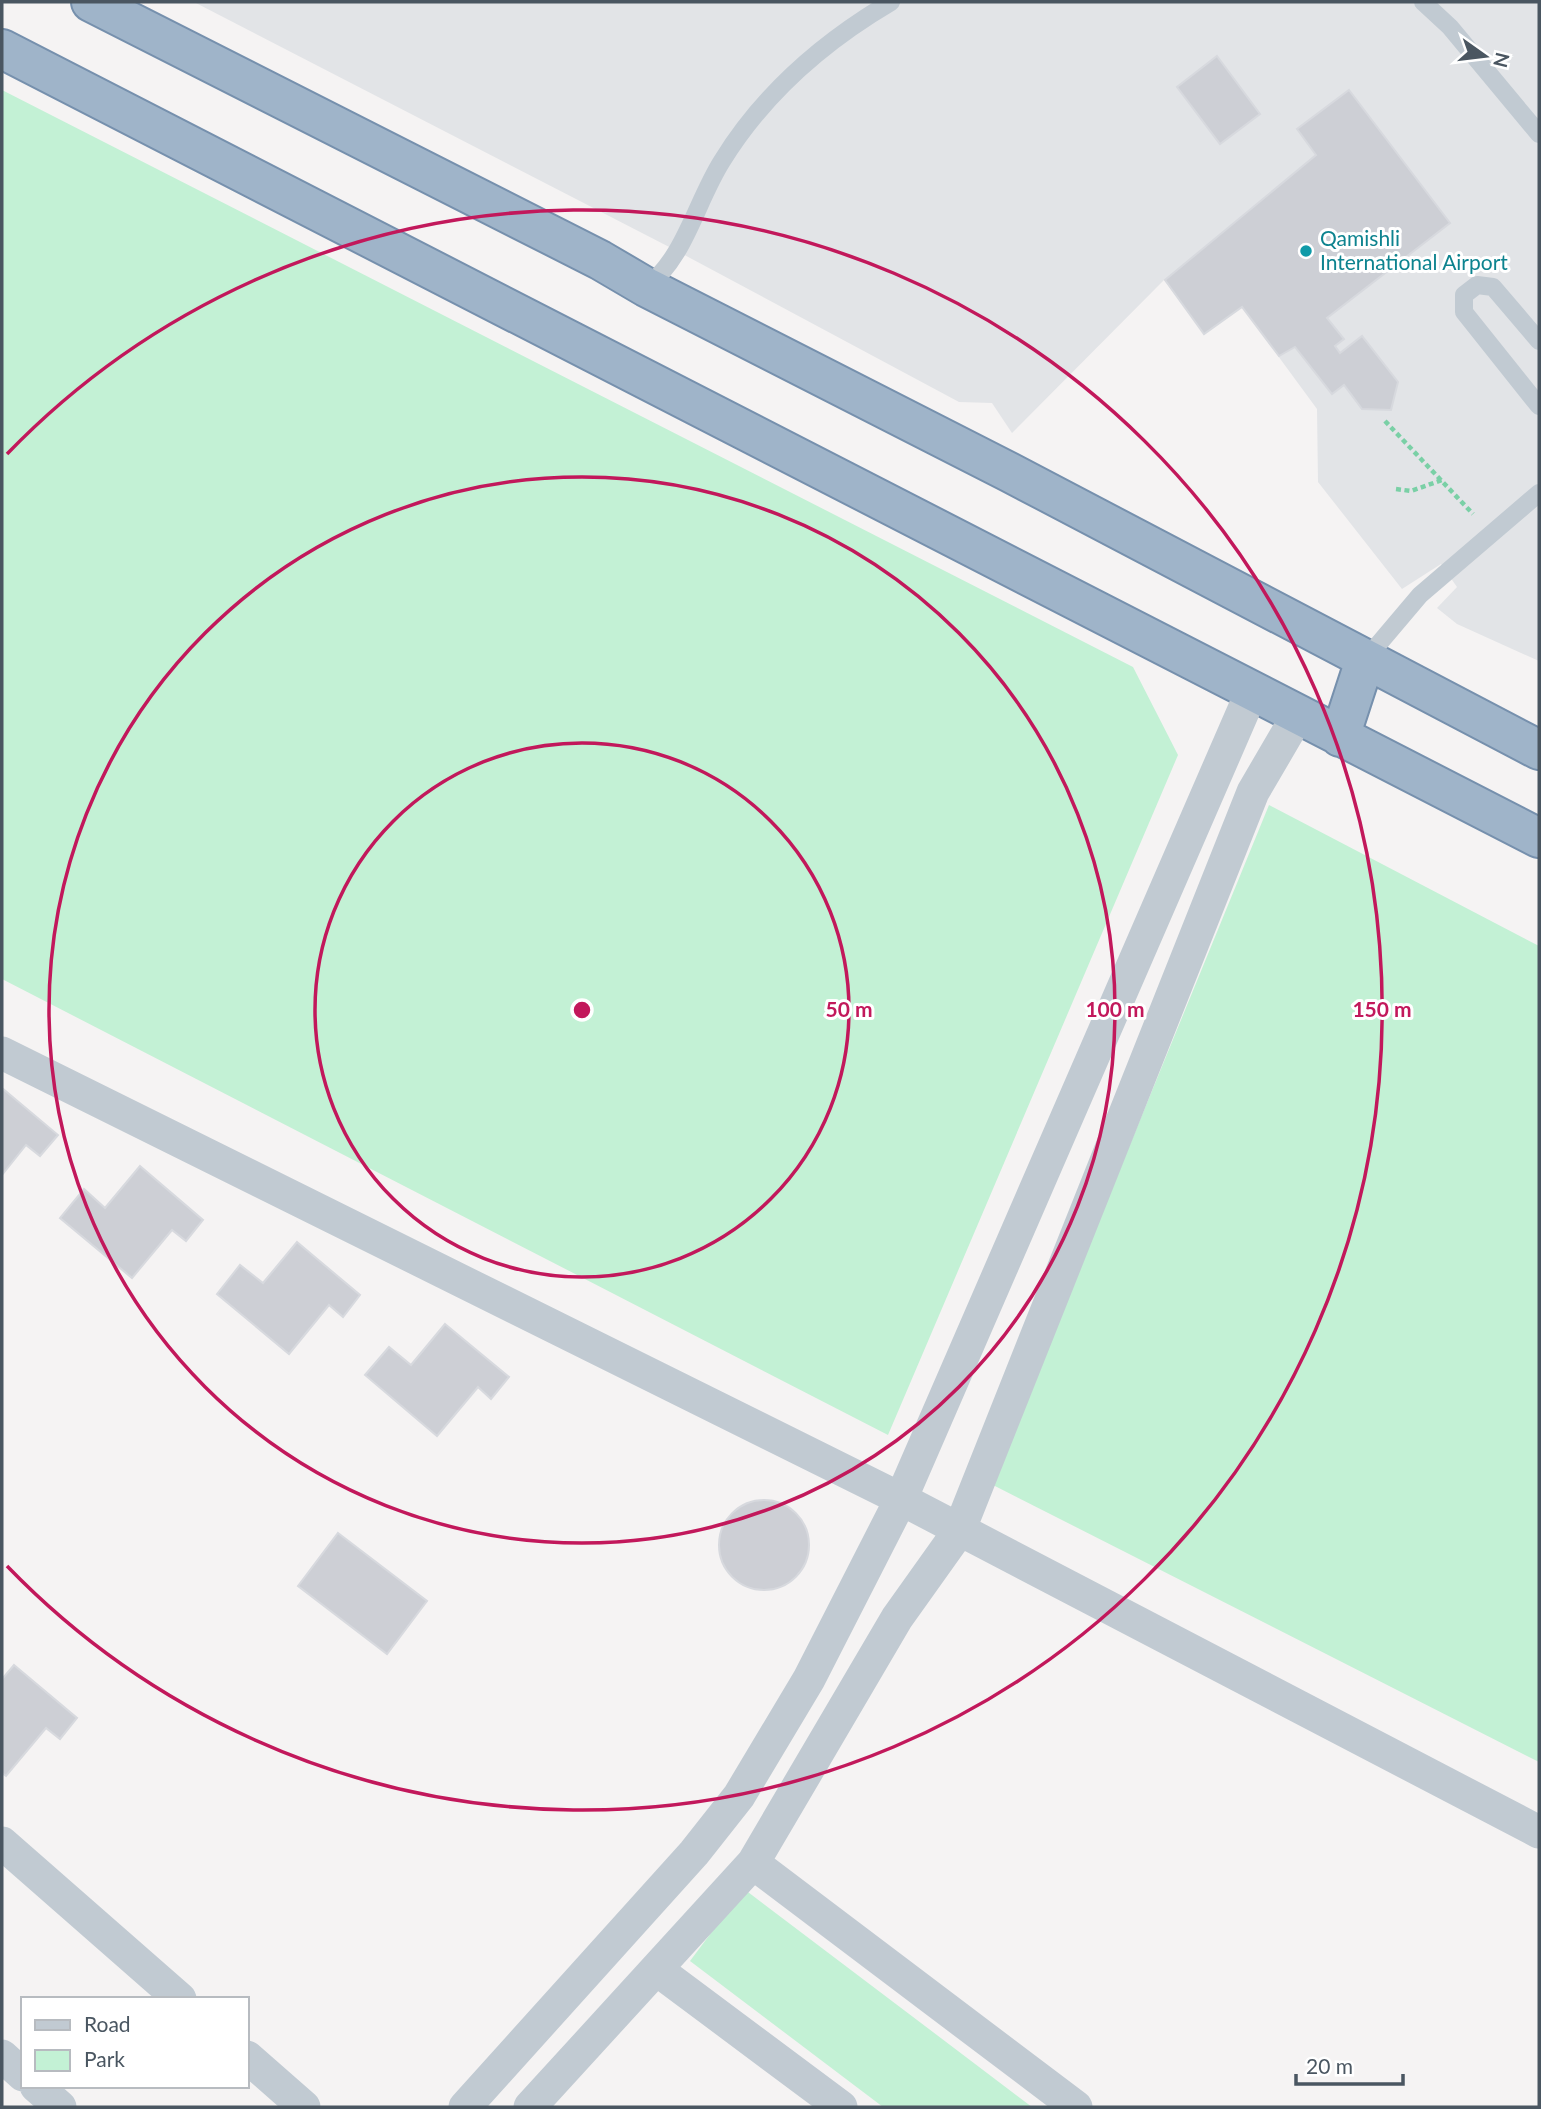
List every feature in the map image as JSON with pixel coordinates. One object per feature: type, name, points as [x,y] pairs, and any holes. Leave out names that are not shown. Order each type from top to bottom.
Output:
[{"type":"highway","points":[[91,2],[600,260],[646,287],[997,466],[1539,750]]},
{"type":"highway","points":[[2,49],[1539,838]]},
{"type":"highway","points":[[1340,737],[1365,660]]},
{"type":"street","points":[[465,2107],[694,1853],[739,1796],[809,1679],[901,1499],[1252,691]]},
{"type":"street","points":[[530,2107],[753,1863],[897,1618],[959,1531],[1253,792],[1298,715]]},
{"type":"street","points":[[2,1053],[901,1499],[1539,1832]]},
{"type":"street","points":[[2,1843],[178,1997]]},
{"type":"street","points":[[753,1863],[1076,2107]]},
{"type":"street","points":[[656,1969],[841,2107]]},
{"type":"street","points":[[2,2056],[21,2073]]},
{"type":"street","points":[[248,2058],[304,2107]]},
{"type":"street","points":[[38,2088],[60,2107]]},
{"type":"lane","points":[[646,287],[665,273],[722,161],[750,120],[783,83],[819,49],[891,2]]},
{"type":"lane","points":[[1423,2],[1450,27],[1539,134]]},
{"type":"lane","points":[[1539,341],[1493,287],[1477,285],[1464,295],[1464,312],[1539,406]]},
{"type":"lane","points":[[1365,660],[1420,595],[1539,493]]},
{"type":"path","points":[[1385,421],[1490,533]]},
{"type":"path","points":[[1396,489],[1411,491],[1443,480]]},
{"type":"shaded area","points":[[194,2],[1539,2],[1539,661],[1457,624],[1437,608],[1457,587],[1441,564],[1402,589],[1318,482],[1317,409],[1242,307],[1204,334],[1164,280],[1012,433],[992,403],[959,402],[677,251]]},
{"type":"green space","points":[[2,90],[1133,667],[1178,755],[888,1435],[2,979]]},
{"type":"green space","points":[[1269,805],[1539,946],[1539,1762],[991,1484]]},
{"type":"green space","points":[[744,1889],[1032,2107],[883,2107],[690,1961]]},
{"type":"building","points":[[1217,56],[1260,114],[1220,144],[1177,87]]},
{"type":"building","name":"Qamishli International Airport","points":[[1349,90],[1450,223],[1327,318],[1344,339],[1335,346],[1340,353],[1362,336],[1398,382],[1391,410],[1362,409],[1344,385],[1332,394],[1295,347],[1279,356],[1242,307],[1204,334],[1165,280],[1316,155],[1297,129]]},
{"type":"building","points":[[2,1088],[58,1135],[40,1156],[26,1145],[2,1175]]},
{"type":"building","points":[[140,1166],[203,1220],[186,1241],[172,1230],[132,1278],[60,1218],[84,1189],[105,1208]]},
{"type":"building","points":[[297,1242],[360,1295],[343,1317],[329,1305],[289,1354],[217,1294],[240,1265],[263,1283]]},
{"type":"building","points":[[445,1324],[509,1377],[491,1399],[478,1387],[437,1436],[365,1375],[389,1347],[411,1365]]},
{"type":"building","points":[[764,1500],[781,1504],[796,1513],[805,1528],[809,1545],[805,1562],[796,1577],[781,1586],[764,1590],[747,1586],[732,1577],[723,1562],[719,1545],[723,1528],[732,1513],[747,1504]]},
{"type":"building","points":[[338,1533],[427,1601],[387,1654],[298,1586]]},
{"type":"building","points":[[14,1665],[77,1718],[60,1739],[46,1728],[6,1776],[2,1773],[2,1679]]},
{"type":"place","name":"Qamishli International Airport","points":[[1306,251]]}]
